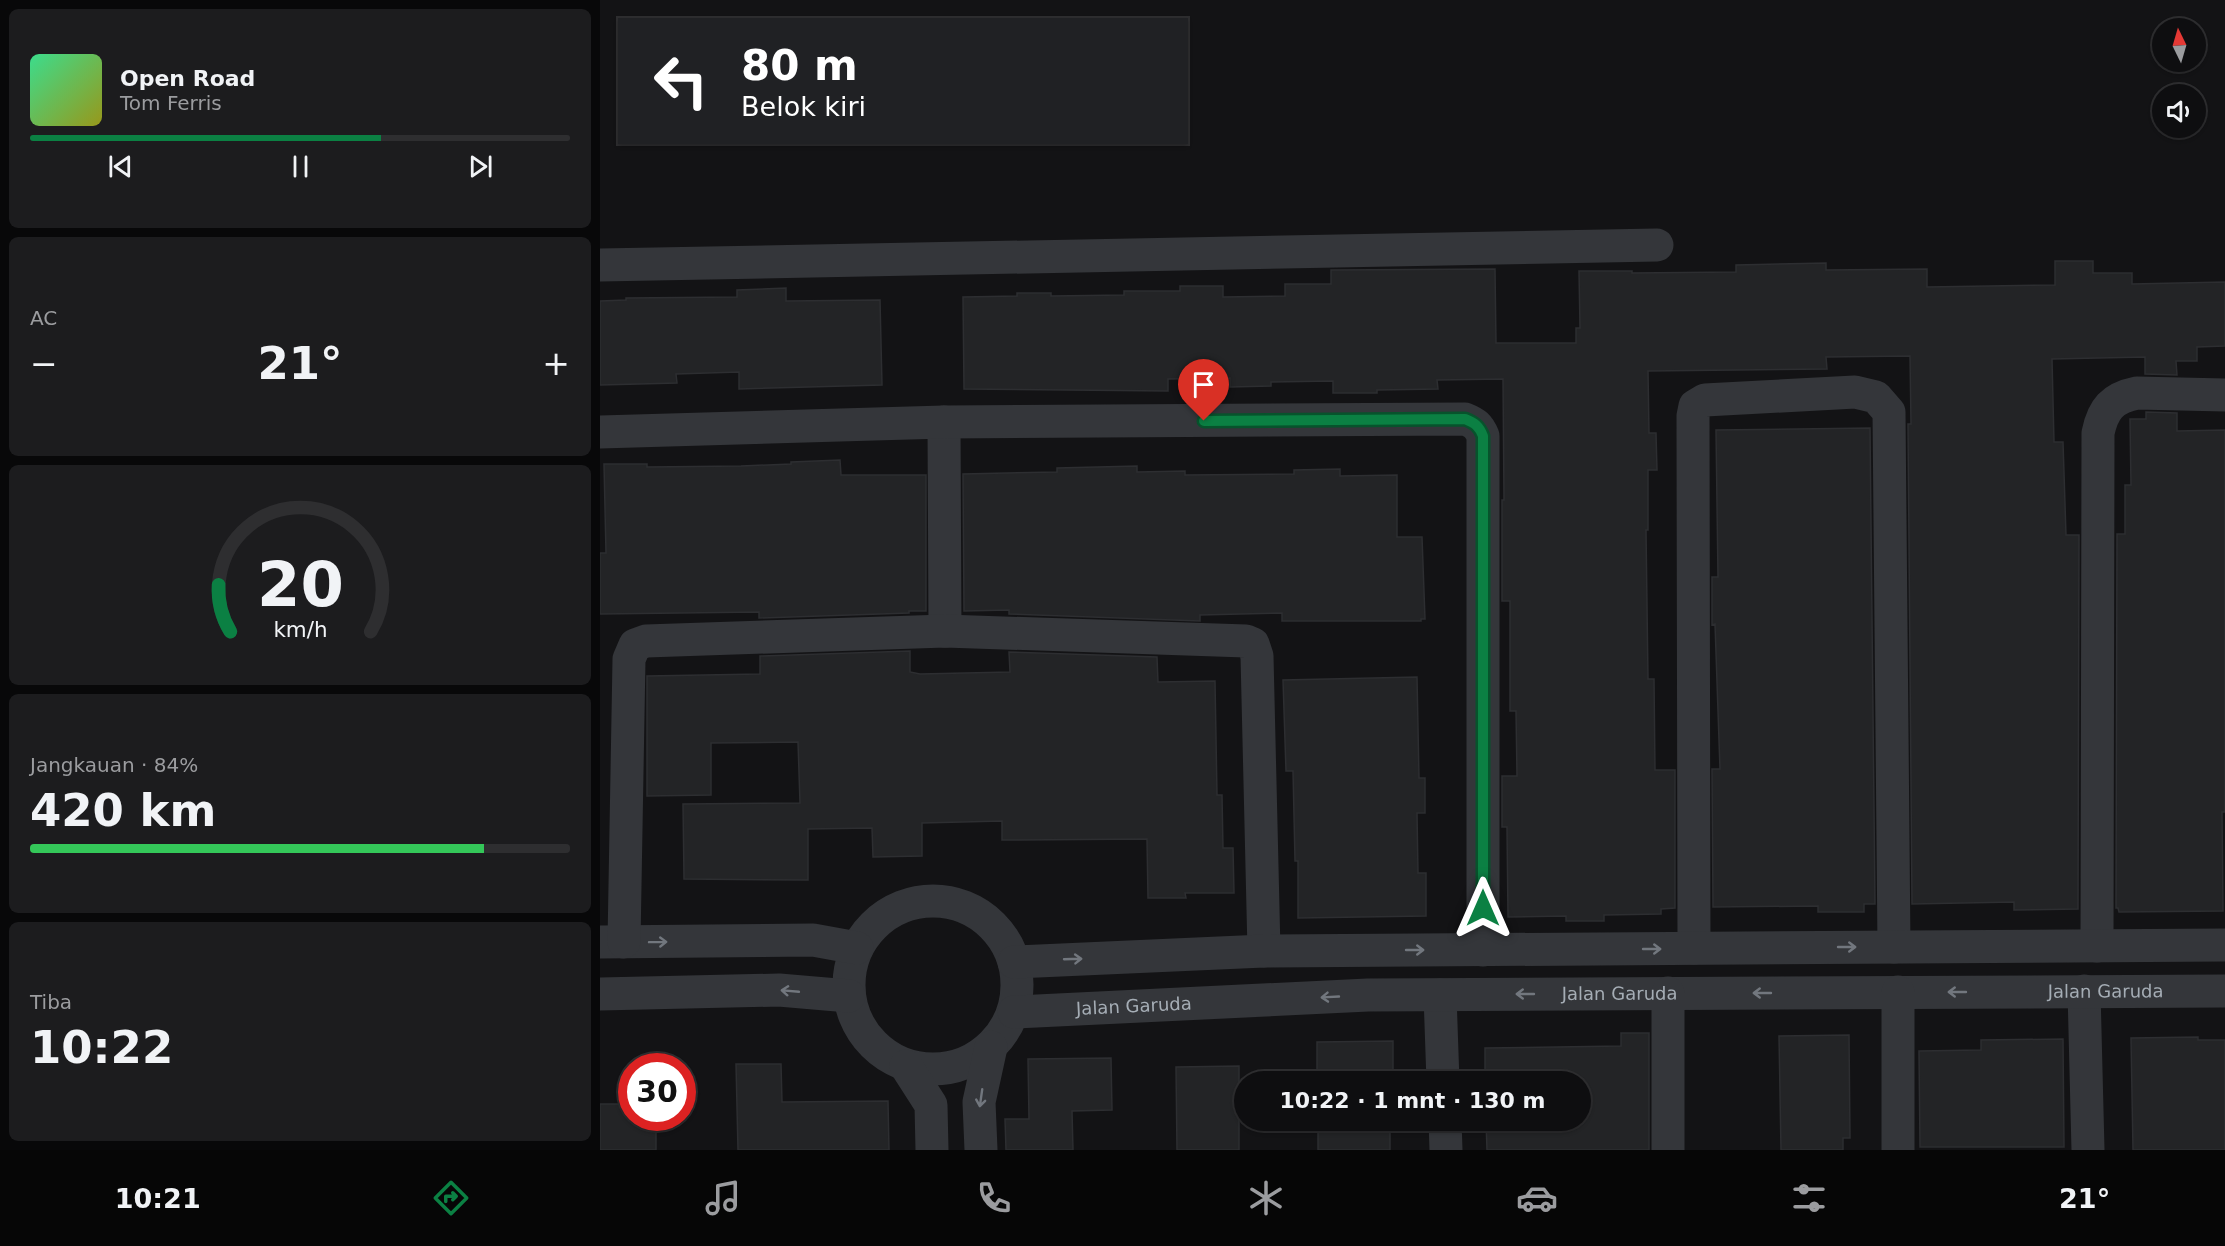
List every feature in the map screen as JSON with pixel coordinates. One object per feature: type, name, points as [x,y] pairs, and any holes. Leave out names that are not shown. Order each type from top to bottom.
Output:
[{"type":"street","points":[[600,265],[1657,245]]},
{"type":"street","points":[[1694,948],[1693,416],[1695,406],[1705,400],[1855,392],[1876,397],[1889,412],[1894,947]]},
{"type":"street","points":[[2097,946],[2098,433],[2102,416],[2109,406],[2123,396],[2225,395]]},
{"type":"street","points":[[600,432],[944,422],[1465,419],[1475,423],[1483,436],[1483,950]]},
{"type":"street","points":[[944,422],[945,631]]},
{"type":"street","points":[[857,948],[813,940],[612,942],[629,659],[635,645],[646,641],[945,631],[1246,641],[1253,644],[1257,656],[1264,951]]},
{"type":"street","points":[[906,1066],[951,1068],[991,1047],[1005,1031],[1014,1012],[1018,986],[1014,962],[1002,936],[981,916],[955,904],[926,902],[899,909],[874,925],[857,948],[851,963],[849,996],[859,1026],[879,1050],[906,1066],[931,1105],[932,1150]]},
{"type":"street","points":[[1014,962],[1264,951],[2225,945]]},
{"type":"street","points":[[1999,946],[1999,992]]},
{"type":"street","points":[[1597,993],[1600,949]]},
{"type":"street","points":[[1368,951],[1368,995]]},
{"type":"street","points":[[600,994],[779,990],[849,996]]},
{"type":"street","name":"Jalan Garuda","points":[[1014,1012],[1368,995],[2225,990]]},
{"type":"street","points":[[2084,991],[2088,1150]]},
{"type":"street","points":[[1898,992],[1898,1150]]},
{"type":"street","points":[[1668,993],[1668,1150]]},
{"type":"street","points":[[1440,995],[1443,1071]]},
{"type":"street","points":[[981,1150],[979,1102],[991,1047]]},
{"type":"street","points":[[1445,1131],[1446,1150]]},
{"type":"building","points":[[2055,261],[2093,261],[2093,273],[2132,273],[2132,284],[2225,282],[2225,346],[2197,347],[2197,361],[2176,361],[2177,375],[2145,374],[2145,357],[2052,359],[2054,442],[2063,442],[2066,535],[2079,535],[2078,909],[2014,910],[2014,902],[1912,904],[1908,424],[1911,424],[1910,356],[1826,357],[1827,369],[1648,371],[1649,433],[1656,433],[1657,470],[1648,470],[1648,530],[1646,530],[1648,679],[1654,679],[1655,770],[1675,770],[1675,908],[1661,909],[1661,914],[1604,915],[1604,921],[1566,921],[1566,916],[1508,917],[1507,827],[1502,827],[1502,776],[1517,776],[1516,711],[1510,711],[1510,601],[1502,601],[1503,379],[1437,380],[1438,389],[1377,390],[1377,393],[1333,393],[1333,381],[1271,382],[1271,386],[1230,387],[1230,378],[1168,379],[1168,391],[964,389],[963,297],[1017,296],[1017,293],[1051,293],[1051,296],[1124,295],[1124,291],[1180,291],[1180,286],[1223,286],[1223,297],[1285,296],[1285,284],[1331,284],[1331,270],[1495,269],[1496,343],[1576,343],[1576,328],[1580,328],[1579,271],[1736,272],[1736,265],[1826,263],[1826,270],[1927,269],[1927,287],[2055,285]]},
{"type":"building","points":[[786,288],[786,301],[880,300],[882,385],[739,389],[739,372],[676,374],[677,383],[600,385],[600,301],[626,300],[626,298],[737,297],[737,290]]},
{"type":"building","points":[[2146,412],[2177,413],[2177,431],[2225,430],[2223,911],[2119,912],[2116,908],[2117,534],[2125,534],[2125,485],[2131,485],[2130,419],[2146,419]]},
{"type":"building","points":[[1870,428],[1875,904],[1864,904],[1864,912],[1818,912],[1818,906],[1713,907],[1712,769],[1720,769],[1715,624],[1712,625],[1712,577],[1718,577],[1716,430]]},
{"type":"building","points":[[840,460],[841,475],[926,475],[926,611],[759,618],[759,612],[600,614],[600,553],[606,553],[604,464],[647,464],[647,467],[741,466]]},
{"type":"building","points":[[1137,466],[1137,472],[1185,471],[1185,475],[1294,474],[1294,470],[1340,469],[1340,476],[1397,475],[1397,537],[1422,537],[1425,619],[1421,621],[1282,621],[1282,613],[1200,615],[1200,621],[1009,614],[1009,610],[964,611],[963,474],[1057,472],[1057,468]]},
{"type":"building","points":[[910,651],[910,672],[920,674],[1010,672],[1009,652],[1157,657],[1158,682],[1215,681],[1217,795],[1222,795],[1223,848],[1233,848],[1234,893],[1185,893],[1186,898],[1148,898],[1147,839],[1002,840],[1002,821],[922,823],[922,856],[873,857],[872,828],[808,829],[808,880],[684,879],[683,804],[800,803],[798,742],[711,743],[711,795],[647,796],[647,676],[760,674],[760,656]]},
{"type":"building","points":[[1417,677],[1419,778],[1425,778],[1425,813],[1417,813],[1418,873],[1426,873],[1426,916],[1298,918],[1298,861],[1295,861],[1293,771],[1286,771],[1283,680]]},
{"type":"building","points":[[1621,1033],[1649,1033],[1649,1150],[1487,1150],[1486,1131],[1591,1131],[1591,1071],[1485,1071],[1485,1048],[1621,1046]]},
{"type":"building","points":[[1849,1035],[1850,1138],[1843,1138],[1843,1150],[1781,1150],[1779,1036]]},
{"type":"building","points":[[2198,1037],[2198,1040],[2225,1040],[2225,1150],[2133,1150],[2131,1038]]},
{"type":"building","points":[[2063,1039],[2064,1147],[1920,1147],[1919,1051],[1981,1050],[1981,1040]]},
{"type":"building","points":[[1393,1041],[1393,1071],[1317,1071],[1317,1042]]},
{"type":"building","points":[[1111,1058],[1112,1110],[1072,1111],[1073,1150],[1006,1150],[1005,1119],[1029,1119],[1028,1059]]},
{"type":"building","points":[[736,1064],[781,1064],[782,1102],[888,1101],[889,1150],[738,1150]]},
{"type":"building","points":[[1239,1066],[1239,1071],[1234,1071],[1234,1131],[1239,1131],[1239,1150],[1177,1150],[1176,1067]]},
{"type":"building","points":[[600,1104],[618,1104],[618,1131],[656,1131],[656,1150],[600,1150]]},
{"type":"building","points":[[1318,1131],[1390,1131],[1390,1150],[1318,1150]]},
{"type":"route","points":[[1204,421],[1465,419],[1480,428],[1483,436],[1483,908]]}]
